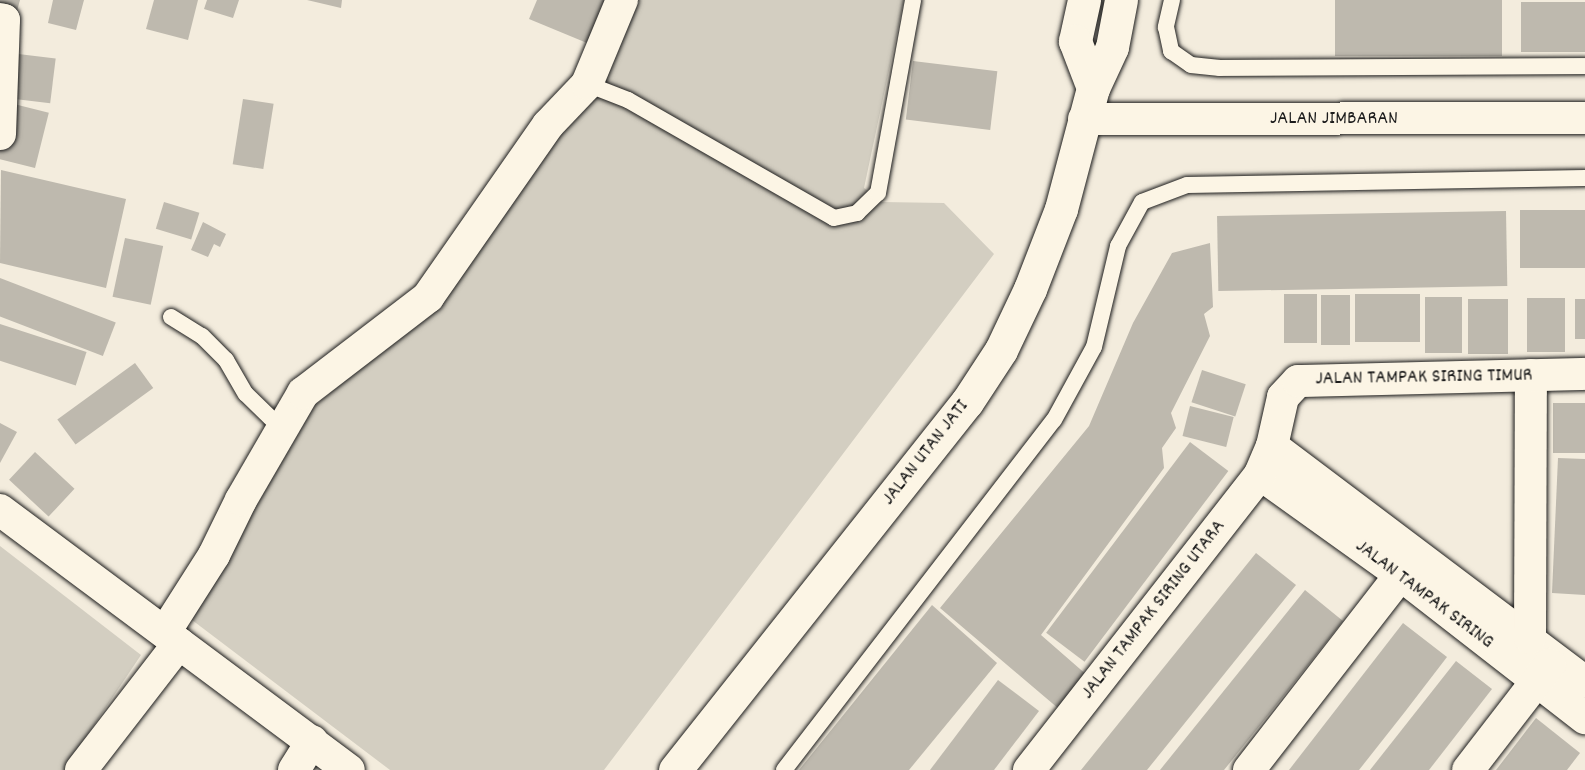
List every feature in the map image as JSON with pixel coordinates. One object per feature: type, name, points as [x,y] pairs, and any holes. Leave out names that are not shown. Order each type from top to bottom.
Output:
[{"type":"main road","points":[[1084,0],[1075,41],[1088,104]]},
{"type":"main road","name":"JALAN UTAN JATI","points":[[675,770],[967,402],[1001,350],[1030,289],[1061,209],[1088,104],[1112,47],[1121,0]]},
{"type":"street","points":[[81,770],[172,637],[281,428],[303,393],[428,297],[548,125],[587,84],[622,0]]},
{"type":"street","points":[[0,19],[4,20],[0,134]]},
{"type":"street","name":"JALAN JIMBARAN","points":[[1088,104],[1585,118]]},
{"type":"street","name":"JALAN TAMPAK SIRING TIMUR","points":[[1266,460],[1283,397],[1298,381],[1585,374]]},
{"type":"street","points":[[1530,638],[1531,375]]},
{"type":"street","name":"JALAN TAMPAK SIRING","points":[[1266,460],[1546,670],[1585,682]]},
{"type":"street","name":"JALAN TAMPAK SIRING UTARA","points":[[1029,770],[1266,460]]},
{"type":"street","points":[[0,510],[349,770]]},
{"type":"street","points":[[1249,770],[1409,565]]},
{"type":"street","name":"JALAN TAMPAK SIRING","points":[[1409,565],[1530,638],[1546,670],[1585,718]]},
{"type":"street","points":[[1468,770],[1546,670]]},
{"type":"street","points":[[294,770],[312,741]]},
{"type":"lane","points":[[587,84],[628,100],[834,218],[857,213],[878,193],[913,0]]},
{"type":"lane","points":[[1172,0],[1166,27],[1171,51],[1191,65],[1220,68],[1585,66]]},
{"type":"lane","points":[[784,770],[1054,420],[1094,347],[1118,246],[1142,202],[1187,185],[1585,178]]},
{"type":"lane","points":[[171,317],[202,336],[226,360],[246,394],[281,428]]},
{"type":"shaded area","points":[[620,0],[904,0],[864,188],[882,202],[944,203],[994,254],[604,770],[390,770],[192,620],[292,424],[434,309]]},
{"type":"shaded area","points":[[0,546],[141,655],[64,770],[0,770]]},
{"type":"building","points":[[0,0],[20,0],[17,11],[0,7]]},
{"type":"building","points":[[53,0],[84,0],[76,30],[48,23]]},
{"type":"building","points":[[154,0],[198,0],[188,40],[146,29]]},
{"type":"building","points":[[207,0],[239,0],[233,18],[204,9]]},
{"type":"building","points":[[307,0],[342,0],[341,8]]},
{"type":"building","points":[[537,0],[605,0],[587,43],[529,19]]},
{"type":"building","points":[[1335,0],[1502,0],[1502,56],[1335,56]]},
{"type":"building","points":[[1521,2],[1585,2],[1585,52],[1521,52]]},
{"type":"building","points":[[10,53],[56,59],[50,103],[5,98]]},
{"type":"building","points":[[913,61],[997,71],[990,130],[906,120]]},
{"type":"building","points":[[243,99],[274,104],[263,169],[233,164]]},
{"type":"building","points":[[10,103],[49,113],[35,168],[0,159],[0,143]]},
{"type":"building","points":[[1,170],[126,199],[106,288],[0,263]]},
{"type":"building","points":[[164,202],[199,213],[191,240],[156,229]]},
{"type":"building","points":[[1520,210],[1585,210],[1585,268],[1520,268]]},
{"type":"building","points":[[1506,211],[1507,286],[1218,291],[1217,216]]},
{"type":"building","points":[[203,222],[226,234],[220,247],[214,244],[208,257],[191,250]]},
{"type":"building","points":[[125,238],[163,246],[151,305],[113,297]]},
{"type":"building","points":[[1210,243],[1213,307],[1204,314],[1210,336],[1171,413],[1176,428],[1162,448],[1164,468],[1041,635],[1088,676],[1059,709],[940,608],[1089,426],[1133,323],[1172,253]]},
{"type":"building","points":[[0,278],[116,322],[103,356],[0,317]]},
{"type":"building","points":[[1284,294],[1317,294],[1317,343],[1284,343]]},
{"type":"building","points":[[1355,294],[1420,294],[1420,342],[1355,342]]},
{"type":"building","points":[[1321,295],[1350,295],[1350,345],[1321,345]]},
{"type":"building","points":[[1425,297],[1462,297],[1462,353],[1425,353]]},
{"type":"building","points":[[1527,298],[1565,298],[1565,352],[1527,352]]},
{"type":"building","points":[[1468,299],[1508,299],[1508,354],[1468,354]]},
{"type":"building","points":[[1575,299],[1585,299],[1585,339],[1575,339]]},
{"type":"building","points":[[0,324],[87,352],[76,385],[0,361]]},
{"type":"building","points":[[135,363],[153,388],[76,445],[57,419]]},
{"type":"building","points":[[1202,370],[1246,384],[1235,417],[1191,402]]},
{"type":"building","points":[[1553,403],[1585,403],[1585,453],[1553,453]]},
{"type":"building","points":[[1190,406],[1234,417],[1226,447],[1183,436]]},
{"type":"building","points":[[0,423],[17,432],[0,463]]},
{"type":"building","points":[[1190,442],[1228,471],[1085,662],[1046,633]]},
{"type":"building","points":[[35,452],[74,489],[49,517],[9,480]]},
{"type":"building","points":[[1558,458],[1585,459],[1585,595],[1552,593]]},
{"type":"building","points":[[1256,553],[1296,585],[1147,770],[1081,770]]},
{"type":"building","points":[[1305,590],[1343,621],[1274,708],[1224,770],[1160,770]]},
{"type":"building","points":[[932,605],[997,663],[909,770],[799,770]]},
{"type":"building","points":[[1403,623],[1447,657],[1404,713],[1359,770],[1289,770]]},
{"type":"building","points":[[1456,661],[1492,689],[1429,770],[1370,770]]},
{"type":"building","points":[[998,680],[1039,711],[994,770],[930,770]]},
{"type":"building","points":[[1536,718],[1580,753],[1567,770],[1496,770]]}]
